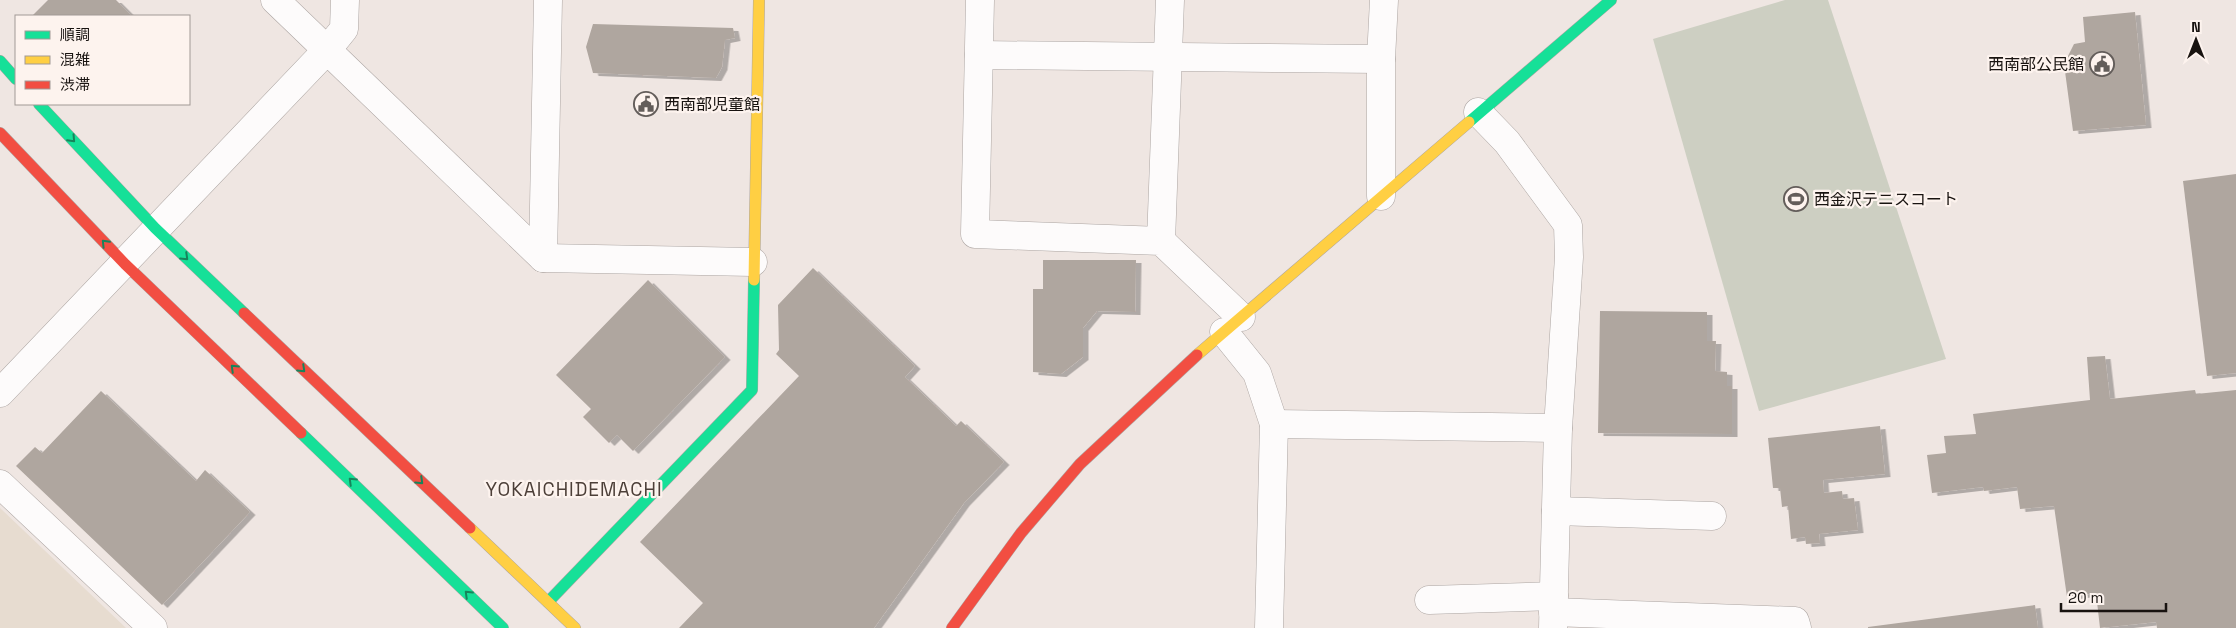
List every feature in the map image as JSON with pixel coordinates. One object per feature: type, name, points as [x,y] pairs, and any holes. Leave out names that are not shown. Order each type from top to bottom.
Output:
[{"type":"street","points":[[275,0],[543,258],[753,262]]},
{"type":"street","points":[[0,393],[125,264],[155,228],[327,50],[344,29],[345,0]]},
{"type":"street","points":[[543,258],[548,0]]},
{"type":"street","points":[[548,602],[752,390],[759,0]]},
{"type":"street","points":[[980,0],[975,234],[1161,240]]},
{"type":"street","points":[[1170,0],[1161,240],[1232,325],[1257,373],[1274,424],[1269,628]]},
{"type":"street","points":[[1381,196],[1381,59],[1384,0]]},
{"type":"street","points":[[952,628],[1021,533],[1080,464],[1232,325],[1478,112],[1611,0]]},
{"type":"street","points":[[979,56],[1381,59]]},
{"type":"street","points":[[0,61],[15,78]]},
{"type":"street","points":[[40,105],[155,228],[575,628]]},
{"type":"street","points":[[1478,112],[1507,142],[1568,225],[1569,257],[1558,428],[1553,612]]},
{"type":"street","points":[[0,133],[125,264],[503,628]]},
{"type":"street","points":[[1274,424],[1558,428]]},
{"type":"street","points":[[0,484],[153,628]]},
{"type":"street","points":[[1556,511],[1712,516]]},
{"type":"street","points":[[1428,600],[1553,612],[1795,621],[1797,628]]},
{"type":"shaded area","name":"西金沢テニスコート","points":[[1785,0],[1828,0],[1946,359],[1759,411],[1653,39]]},
{"type":"shaded area","points":[[0,508],[126,628],[0,628]]},
{"type":"building","points":[[48,0],[116,0],[131,15],[33,15]]},
{"type":"building","points":[[2135,12],[2146,125],[2073,131],[2064,64],[2074,44],[2085,42],[2083,17]]},
{"type":"building","points":[[593,24],[733,28],[735,38],[725,40],[722,67],[716,78],[593,73],[586,47]]},
{"type":"building","points":[[2236,174],[2236,373],[2207,376],[2183,181]]},
{"type":"building","points":[[1043,260],[1136,260],[1135,312],[1097,311],[1083,328],[1083,357],[1061,374],[1033,372],[1033,289],[1043,289]]},
{"type":"building","points":[[813,268],[915,366],[905,377],[956,426],[961,421],[1004,462],[964,503],[874,628],[679,628],[703,603],[640,542],[799,376],[776,354],[779,350],[778,305]]},
{"type":"building","points":[[648,280],[725,357],[633,451],[617,435],[609,443],[583,417],[591,409],[556,375]]},
{"type":"building","points":[[1600,311],[1707,312],[1707,341],[1716,341],[1715,371],[1727,372],[1727,386],[1732,386],[1732,434],[1598,433]]},
{"type":"building","points":[[2105,356],[2110,399],[2195,390],[2196,394],[2236,390],[2236,628],[2157,628],[2156,622],[2100,628],[2096,593],[2067,597],[2054,506],[2020,509],[2017,487],[1984,491],[1983,487],[1932,493],[1927,455],[1946,453],[1944,436],[1976,434],[1973,414],[2090,400],[2087,357]]},
{"type":"building","points":[[101,391],[196,481],[205,470],[250,512],[162,605],[16,466],[35,447],[42,453]]},
{"type":"building","points":[[1880,426],[1885,474],[1823,480],[1824,493],[1842,491],[1843,499],[1854,498],[1858,530],[1819,534],[1820,543],[1806,544],[1805,537],[1791,539],[1788,506],[1782,507],[1780,488],[1773,488],[1768,438]]},
{"type":"building","points":[[2035,605],[2038,628],[1868,628],[1868,627]]},
{"type":"traffic: fast","points":[[1469,122],[1611,0]]},
{"type":"traffic: fast","points":[[0,61],[15,78]]},
{"type":"traffic: fast","points":[[40,105],[155,228],[244,313]]},
{"type":"traffic: fast","points":[[548,602],[752,390],[754,280]]},
{"type":"traffic: fast","points":[[301,433],[503,628]]},
{"type":"traffic: slow","points":[[754,280],[759,0]]},
{"type":"traffic: slow","points":[[1197,355],[1469,122]]},
{"type":"traffic: slow","points":[[470,528],[575,628]]},
{"type":"traffic: jam","points":[[0,133],[125,264],[301,433]]},
{"type":"traffic: jam","points":[[244,313],[470,528]]},
{"type":"traffic: jam","points":[[952,628],[1021,533],[1080,464],[1197,355]]},
{"type":"place","name":"西南部公民館","points":[[2102,64]]},
{"type":"place","name":"西南部児童館","points":[[646,104]]},
{"type":"place","name":"西金沢テニスコート","points":[[1796,199]]},
{"type":"district","name":"YOKAICHIDEMACHI","points":[[574,489]]}]
